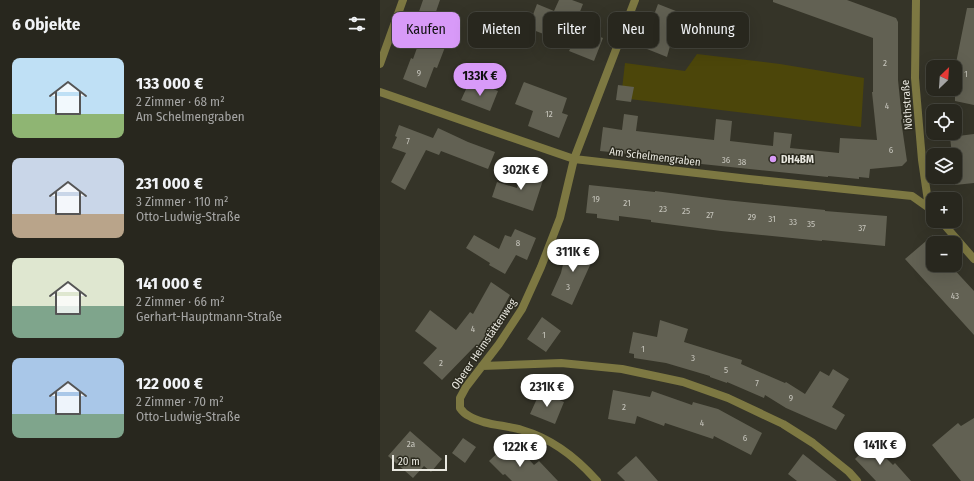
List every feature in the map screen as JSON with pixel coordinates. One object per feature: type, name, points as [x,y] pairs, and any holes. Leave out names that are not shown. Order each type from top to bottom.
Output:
[{"type":"street","points":[[380,64],[403,0]]},
{"type":"street","name":"Oberer Heimstättenweg","points":[[597,481],[565,450],[544,438],[522,430],[477,420],[468,416],[460,408],[460,398],[466,387],[499,344],[522,309],[541,267],[560,218],[574,159],[635,0]]},
{"type":"street","name":"Nöthstraße","points":[[916,0],[915,78],[922,160],[928,192]]},
{"type":"street","name":"Am Schelmengraben","points":[[380,92],[574,159],[749,180],[912,196],[926,206]]},
{"type":"street","points":[[947,228],[974,259]]},
{"type":"street","points":[[482,366],[561,363],[622,368],[683,382],[728,398],[783,424],[813,443],[849,472],[857,481]]},
{"type":"shaded area","points":[[697,54],[780,64],[864,78],[861,127],[621,98],[625,63],[685,71]]},
{"type":"building","points":[[423,0],[440,0],[436,12],[419,12]]},
{"type":"building","points":[[559,0],[572,0],[583,4],[580,12],[543,12],[543,34],[535,31],[534,12],[537,4],[554,11]]},
{"type":"building","points":[[773,0],[847,0],[896,18],[898,22],[898,80],[901,120],[907,161],[902,166],[870,169],[869,178],[859,177],[859,179],[663,160],[640,157],[641,155],[600,151],[603,127],[622,130],[624,114],[638,116],[636,131],[714,140],[716,119],[732,121],[730,141],[773,146],[774,132],[792,134],[790,148],[839,153],[840,138],[877,140],[872,92],[873,38],[773,2]]},
{"type":"building","points":[[658,4],[678,12],[667,12],[667,48],[669,48],[667,57],[644,48],[659,48],[659,12],[655,12]]},
{"type":"building","points":[[967,8],[974,8],[974,105],[955,101],[955,96],[962,96],[962,60],[957,60]]},
{"type":"building","points":[[600,37],[603,38],[600,46]]},
{"type":"building","points":[[417,48],[445,48],[437,68],[434,67],[426,88],[403,79],[411,58],[413,59]]},
{"type":"building","points":[[570,48],[599,48],[594,61],[569,51]]},
{"type":"building","points":[[524,82],[567,98],[562,113],[568,115],[559,138],[528,126],[533,111],[515,104]]},
{"type":"building","points":[[478,83],[498,91],[490,111],[461,100],[467,87],[475,89]]},
{"type":"building","points":[[618,85],[634,87],[631,102],[616,100]]},
{"type":"building","points":[[399,125],[433,138],[438,128],[468,142],[495,152],[488,169],[441,151],[439,155],[426,150],[405,190],[391,182],[406,153],[392,148],[397,137],[395,136]]},
{"type":"building","points":[[974,134],[974,183],[955,185],[962,184],[962,148],[951,148],[950,140],[962,140],[962,136]]},
{"type":"building","points":[[523,170],[544,177],[533,211],[492,197],[497,182],[517,188]]},
{"type":"building","points":[[589,185],[655,191],[825,211],[887,216],[885,246],[721,231],[651,222],[651,220],[619,216],[619,221],[597,218],[597,214],[586,213]]},
{"type":"building","points":[[515,229],[536,238],[527,260],[516,255],[505,274],[489,265],[490,263],[466,248],[474,235],[499,249],[505,235],[511,237]]},
{"type":"building","points":[[926,241],[926,272],[956,272],[974,291],[974,335],[905,259]]},
{"type":"building","points":[[568,243],[582,246],[582,249],[593,251],[591,263],[572,305],[551,295],[561,273]]},
{"type":"building","points":[[491,282],[510,295],[493,326],[477,347],[475,346],[442,380],[423,363],[437,348],[415,331],[430,310],[456,330],[470,312],[473,314]]},
{"type":"building","points":[[542,317],[561,331],[546,352],[527,339]]},
{"type":"building","points":[[660,320],[688,329],[684,342],[742,360],[741,364],[785,383],[786,382],[805,394],[820,371],[829,376],[833,369],[849,379],[832,407],[845,415],[836,430],[786,408],[765,395],[764,398],[727,382],[666,363],[634,358],[634,354],[629,353],[633,332],[657,337]]},
{"type":"building","points":[[613,390],[650,397],[652,391],[692,405],[693,402],[718,409],[762,433],[751,455],[714,436],[713,439],[665,423],[664,426],[637,416],[635,424],[608,419]]},
{"type":"building","points":[[540,392],[564,402],[555,424],[530,414]]},
{"type":"building","points":[[974,418],[974,481],[961,481],[932,445],[958,423],[961,426]]},
{"type":"building","points":[[410,431],[442,459],[431,472],[424,466],[413,478],[388,456]]},
{"type":"building","points":[[463,438],[476,447],[465,463],[452,453]]},
{"type":"building","points":[[871,443],[893,465],[895,463],[911,481],[876,481],[855,459]]},
{"type":"building","points":[[504,447],[518,462],[525,455],[534,465],[539,461],[558,481],[512,481],[505,474],[503,475],[489,461]]},
{"type":"building","points":[[803,454],[837,481],[797,481],[788,474]]},
{"type":"building","points":[[636,456],[658,481],[625,481],[617,473]]},
{"type":"place","name":"DH4BM","points":[[773,159]]}]
